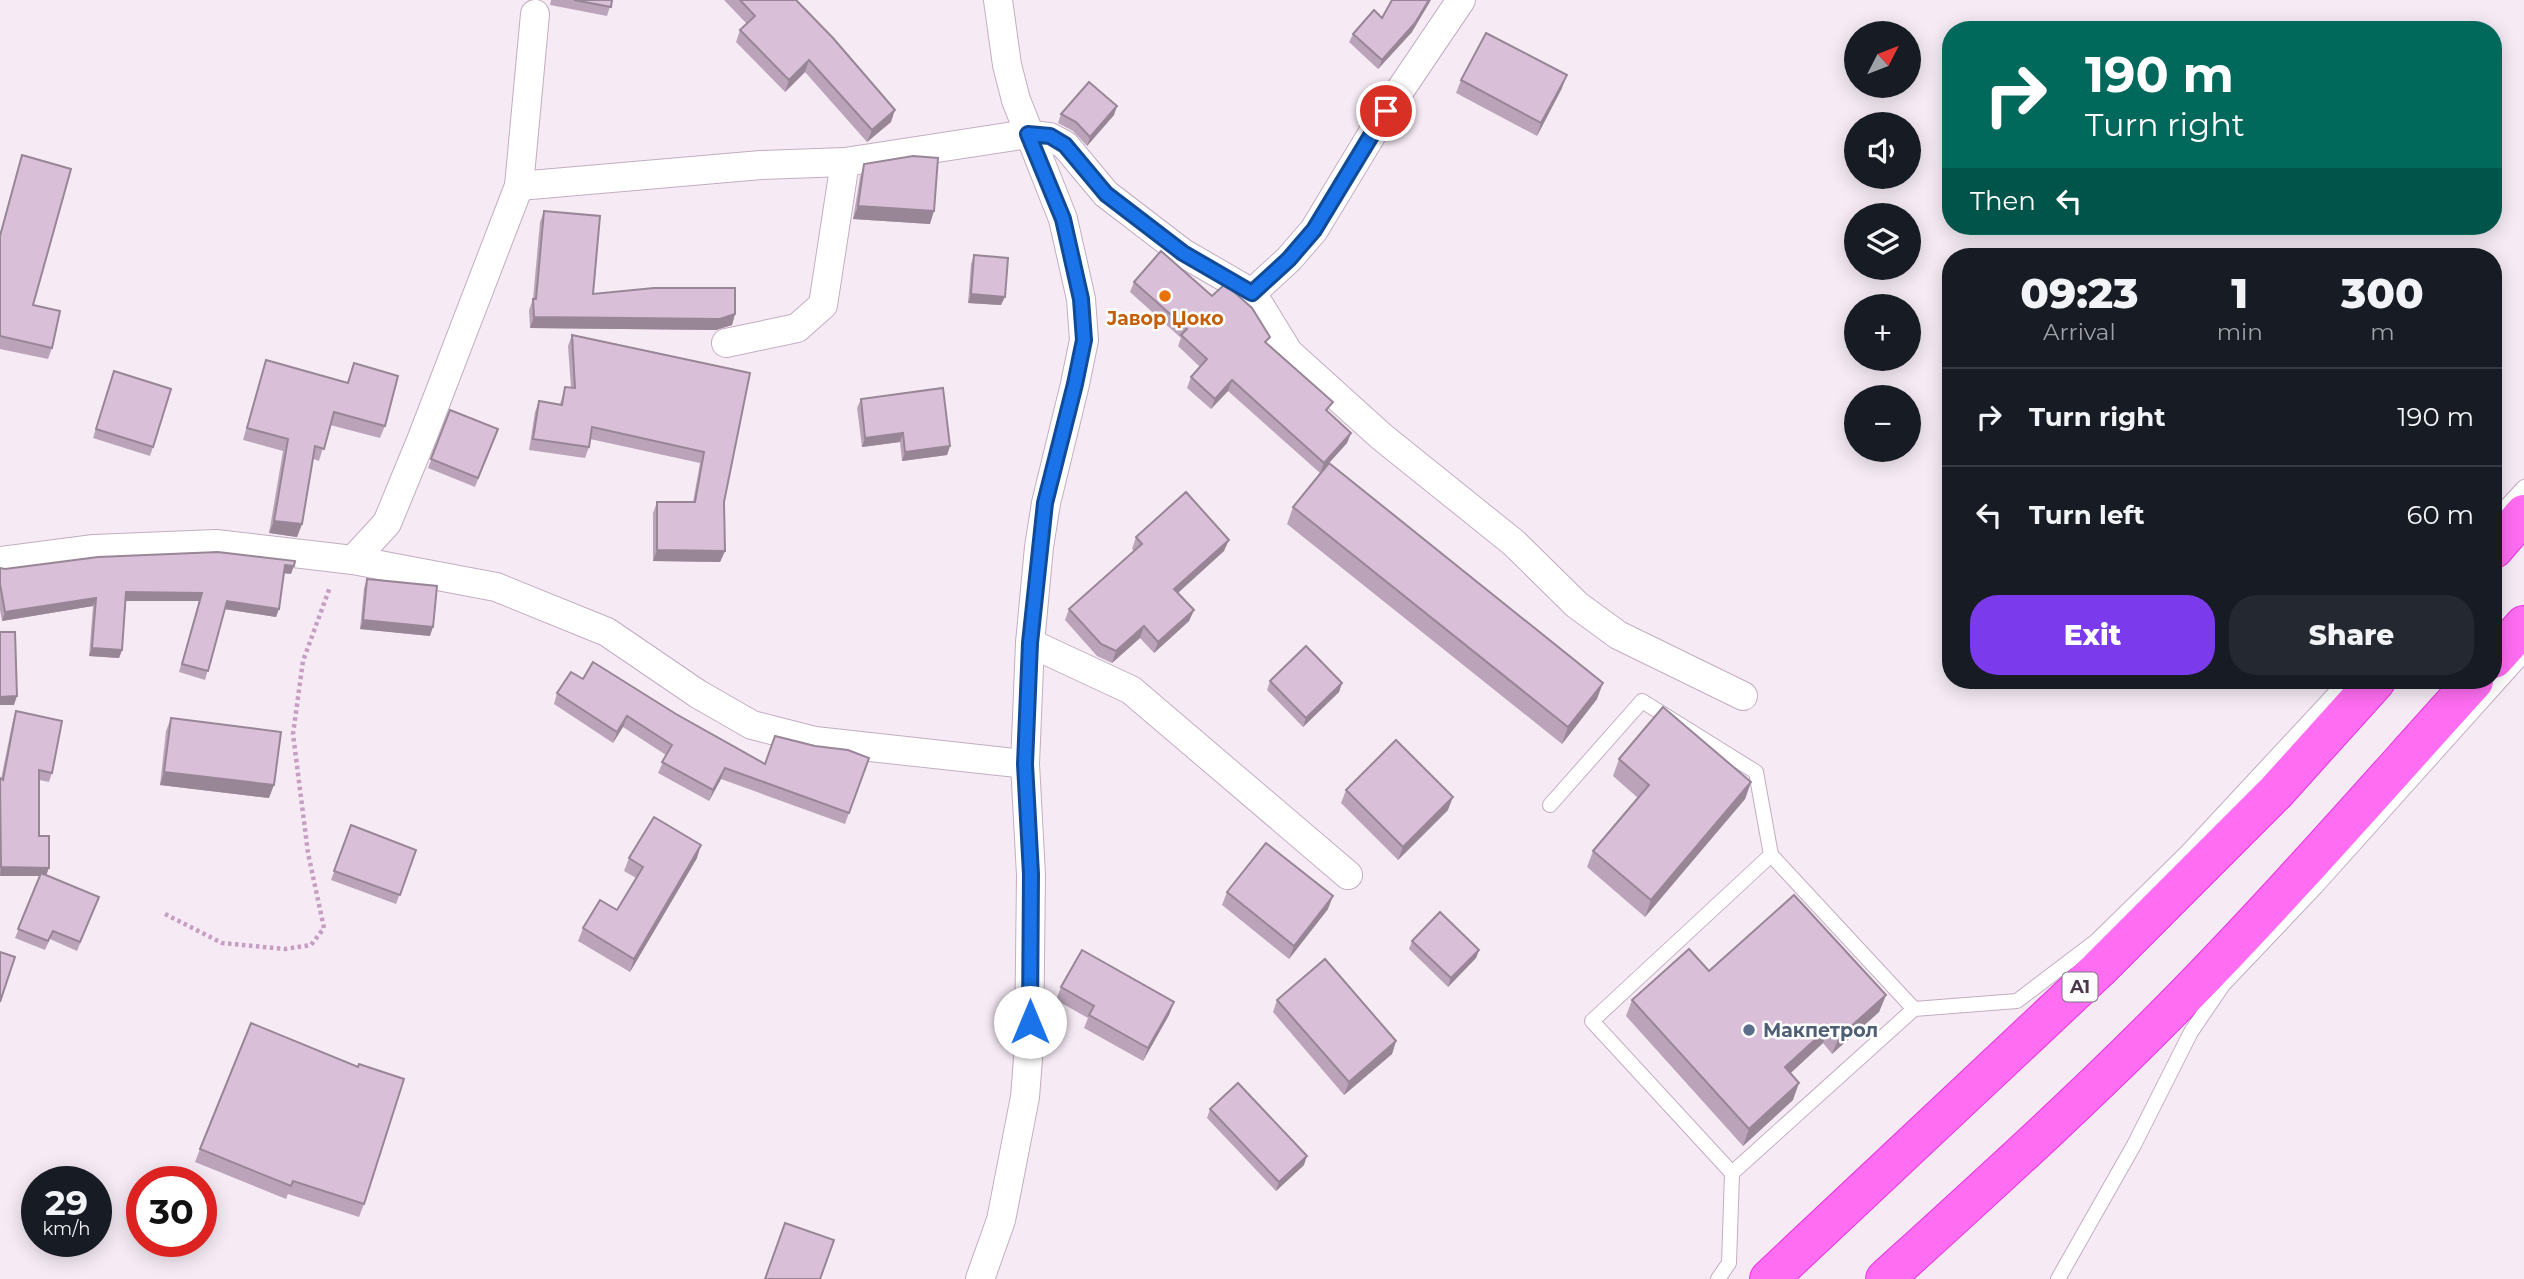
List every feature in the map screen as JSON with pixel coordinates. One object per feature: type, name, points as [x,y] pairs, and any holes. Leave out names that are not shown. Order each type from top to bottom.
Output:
[{"type":"highway","points":[[2502,540],[2524,514]]},
{"type":"highway","points":[[2502,650],[2524,625]]},
{"type":"highway","name":"A1","points":[[1769,1279],[2108,960],[2276,792],[2369,689]]},
{"type":"highway","points":[[1885,1279],[2032,1144],[2179,1001],[2270,906],[2467,689]]},
{"type":"street","points":[[980,1279],[1001,1220],[1025,1097],[1030,1046],[1031,874],[1025,764],[1030,643],[1045,503],[1084,340],[1081,299],[1063,219],[1028,134],[1007,65],[998,0]]},
{"type":"street","points":[[1252,293],[1289,259],[1314,230],[1386,111],[1461,0]]},
{"type":"street","points":[[353,559],[387,523],[519,186],[535,14]]},
{"type":"street","points":[[519,186],[761,165],[845,162],[1028,134],[1050,136],[1065,145],[1106,194],[1183,253],[1252,293],[1289,353],[1382,437],[1514,542],[1577,605],[1618,635],[1743,696]]},
{"type":"street","points":[[726,344],[797,328],[823,305],[845,162]]},
{"type":"street","points":[[0,561],[94,550],[216,544],[353,559],[496,587],[607,632],[698,694],[752,725],[815,741],[1025,764]]},
{"type":"street","points":[[1030,643],[1131,690],[1348,875]]},
{"type":"lane","points":[[2502,511],[2524,487]]},
{"type":"lane","points":[[2502,680],[2524,655]]},
{"type":"lane","points":[[1732,1173],[1913,1009],[2017,1001],[2086,949],[2186,853],[2339,689]]},
{"type":"lane","points":[[2058,1279],[2134,1145],[2191,1032],[2223,985],[2325,877],[2494,689]]},
{"type":"lane","points":[[1550,805],[1642,701],[1756,772],[1770,855],[1913,1009]]},
{"type":"lane","points":[[1718,1279],[1729,1263],[1732,1173],[1592,1021],[1770,855]]},
{"type":"path","points":[[164,915],[222,943],[285,949],[311,945],[324,928],[308,853],[293,734],[303,660],[333,578],[353,559]]},
{"type":"building","points":[[574,0],[612,0],[611,7]]},
{"type":"building","points":[[740,0],[796,0],[895,110],[872,130],[809,60],[789,80],[740,30],[755,16]]},
{"type":"building","points":[[1392,0],[1429,0],[1415,23],[1382,60],[1353,34],[1374,10],[1382,18]]},
{"type":"building","points":[[1486,33],[1567,75],[1541,123],[1461,80]]},
{"type":"building","points":[[1089,82],[1117,106],[1090,137],[1076,122],[1061,114]]},
{"type":"building","points":[[22,155],[71,169],[33,305],[60,311],[52,348],[0,336],[0,236]]},
{"type":"building","points":[[913,156],[938,158],[934,211],[858,206],[864,164]]},
{"type":"building","points":[[544,211],[600,216],[593,294],[654,288],[735,288],[735,314],[720,319],[534,317],[533,299],[536,299]]},
{"type":"building","points":[[1161,251],[1212,296],[1225,284],[1252,308],[1270,337],[1265,342],[1333,402],[1326,410],[1351,433],[1324,463],[1232,380],[1215,399],[1191,377],[1207,359],[1181,335],[1187,329],[1134,282]]},
{"type":"building","points":[[974,255],[1008,258],[1005,297],[971,294]]},
{"type":"building","points":[[572,335],[750,373],[724,502],[725,551],[657,550],[657,502],[695,502],[704,452],[592,427],[589,447],[533,439],[539,401],[562,405],[565,387],[575,388]]},
{"type":"building","points":[[266,360],[348,383],[354,363],[398,376],[385,426],[334,412],[324,449],[315,446],[302,524],[274,521],[288,439],[247,428]]},
{"type":"building","points":[[114,371],[171,389],[153,447],[96,429]]},
{"type":"building","points":[[943,388],[950,446],[905,452],[903,433],[865,438],[861,399]]},
{"type":"building","points":[[450,410],[498,429],[478,478],[431,459]]},
{"type":"building","points":[[1329,463],[1603,683],[1568,727],[1293,507]]},
{"type":"building","points":[[1186,492],[1229,540],[1174,589],[1194,610],[1158,642],[1144,626],[1116,651],[1101,644],[1069,609],[1142,544],[1136,537]]},
{"type":"building","points":[[218,552],[295,561],[294,566],[285,565],[279,609],[227,601],[208,671],[182,664],[202,593],[126,592],[122,650],[92,648],[96,598],[5,612],[0,568],[98,557]]},
{"type":"building","points":[[367,579],[437,586],[433,627],[363,620]]},
{"type":"building","points":[[0,632],[15,632],[17,696],[0,697]]},
{"type":"building","points":[[1306,646],[1342,683],[1306,718],[1270,681]]},
{"type":"building","points":[[593,662],[676,714],[765,764],[775,736],[815,746],[848,750],[869,758],[849,813],[725,768],[713,790],[662,762],[672,745],[627,716],[617,732],[557,693],[571,672],[583,679]]},
{"type":"building","points":[[1663,707],[1751,782],[1651,900],[1593,851],[1649,785],[1619,759]]},
{"type":"building","points":[[16,711],[62,721],[52,773],[39,770],[39,836],[49,836],[49,868],[1,867],[0,778],[3,780]]},
{"type":"building","points":[[171,718],[281,732],[274,785],[164,772]]},
{"type":"building","points":[[1396,740],[1453,797],[1403,847],[1346,790]]},
{"type":"building","points":[[654,817],[701,845],[634,959],[583,928],[600,900],[617,910],[643,867],[629,858]]},
{"type":"building","points":[[351,825],[416,850],[400,895],[334,871]]},
{"type":"building","points":[[1266,843],[1333,896],[1294,946],[1227,892]]},
{"type":"building","points":[[41,873],[99,897],[80,942],[53,931],[48,941],[18,929]]},
{"type":"building","name":"Макпетрол","points":[[1794,895],[1886,995],[1839,1037],[1829,1027],[1785,1067],[1799,1083],[1749,1129],[1632,1000],[1689,949],[1709,971]]},
{"type":"building","points":[[1440,912],[1479,950],[1451,978],[1412,941]]},
{"type":"building","points":[[1082,950],[1174,1002],[1148,1048],[1089,1015],[1094,1006],[1061,987]]},
{"type":"building","points":[[0,952],[15,957],[0,1002]]},
{"type":"building","points":[[1325,959],[1396,1041],[1349,1082],[1277,1000]]},
{"type":"building","points":[[251,1023],[358,1067],[359,1064],[404,1079],[364,1204],[293,1181],[291,1186],[200,1149]]},
{"type":"building","points":[[1238,1083],[1307,1156],[1279,1182],[1210,1109]]},
{"type":"building","points":[[785,1223],[834,1240],[820,1279],[765,1279]]},
{"type":"place","name":"Јавор Џоко","points":[[1165,296]]},
{"type":"place","name":"Макпетрол","points":[[1749,1030]]},
{"type":"route","points":[[1030,1022],[1031,874],[1025,764],[1030,643],[1045,503],[1084,340],[1081,299],[1063,219],[1028,134],[1050,136],[1065,145],[1106,194],[1183,253],[1252,293],[1289,259],[1314,230],[1386,111]]}]
